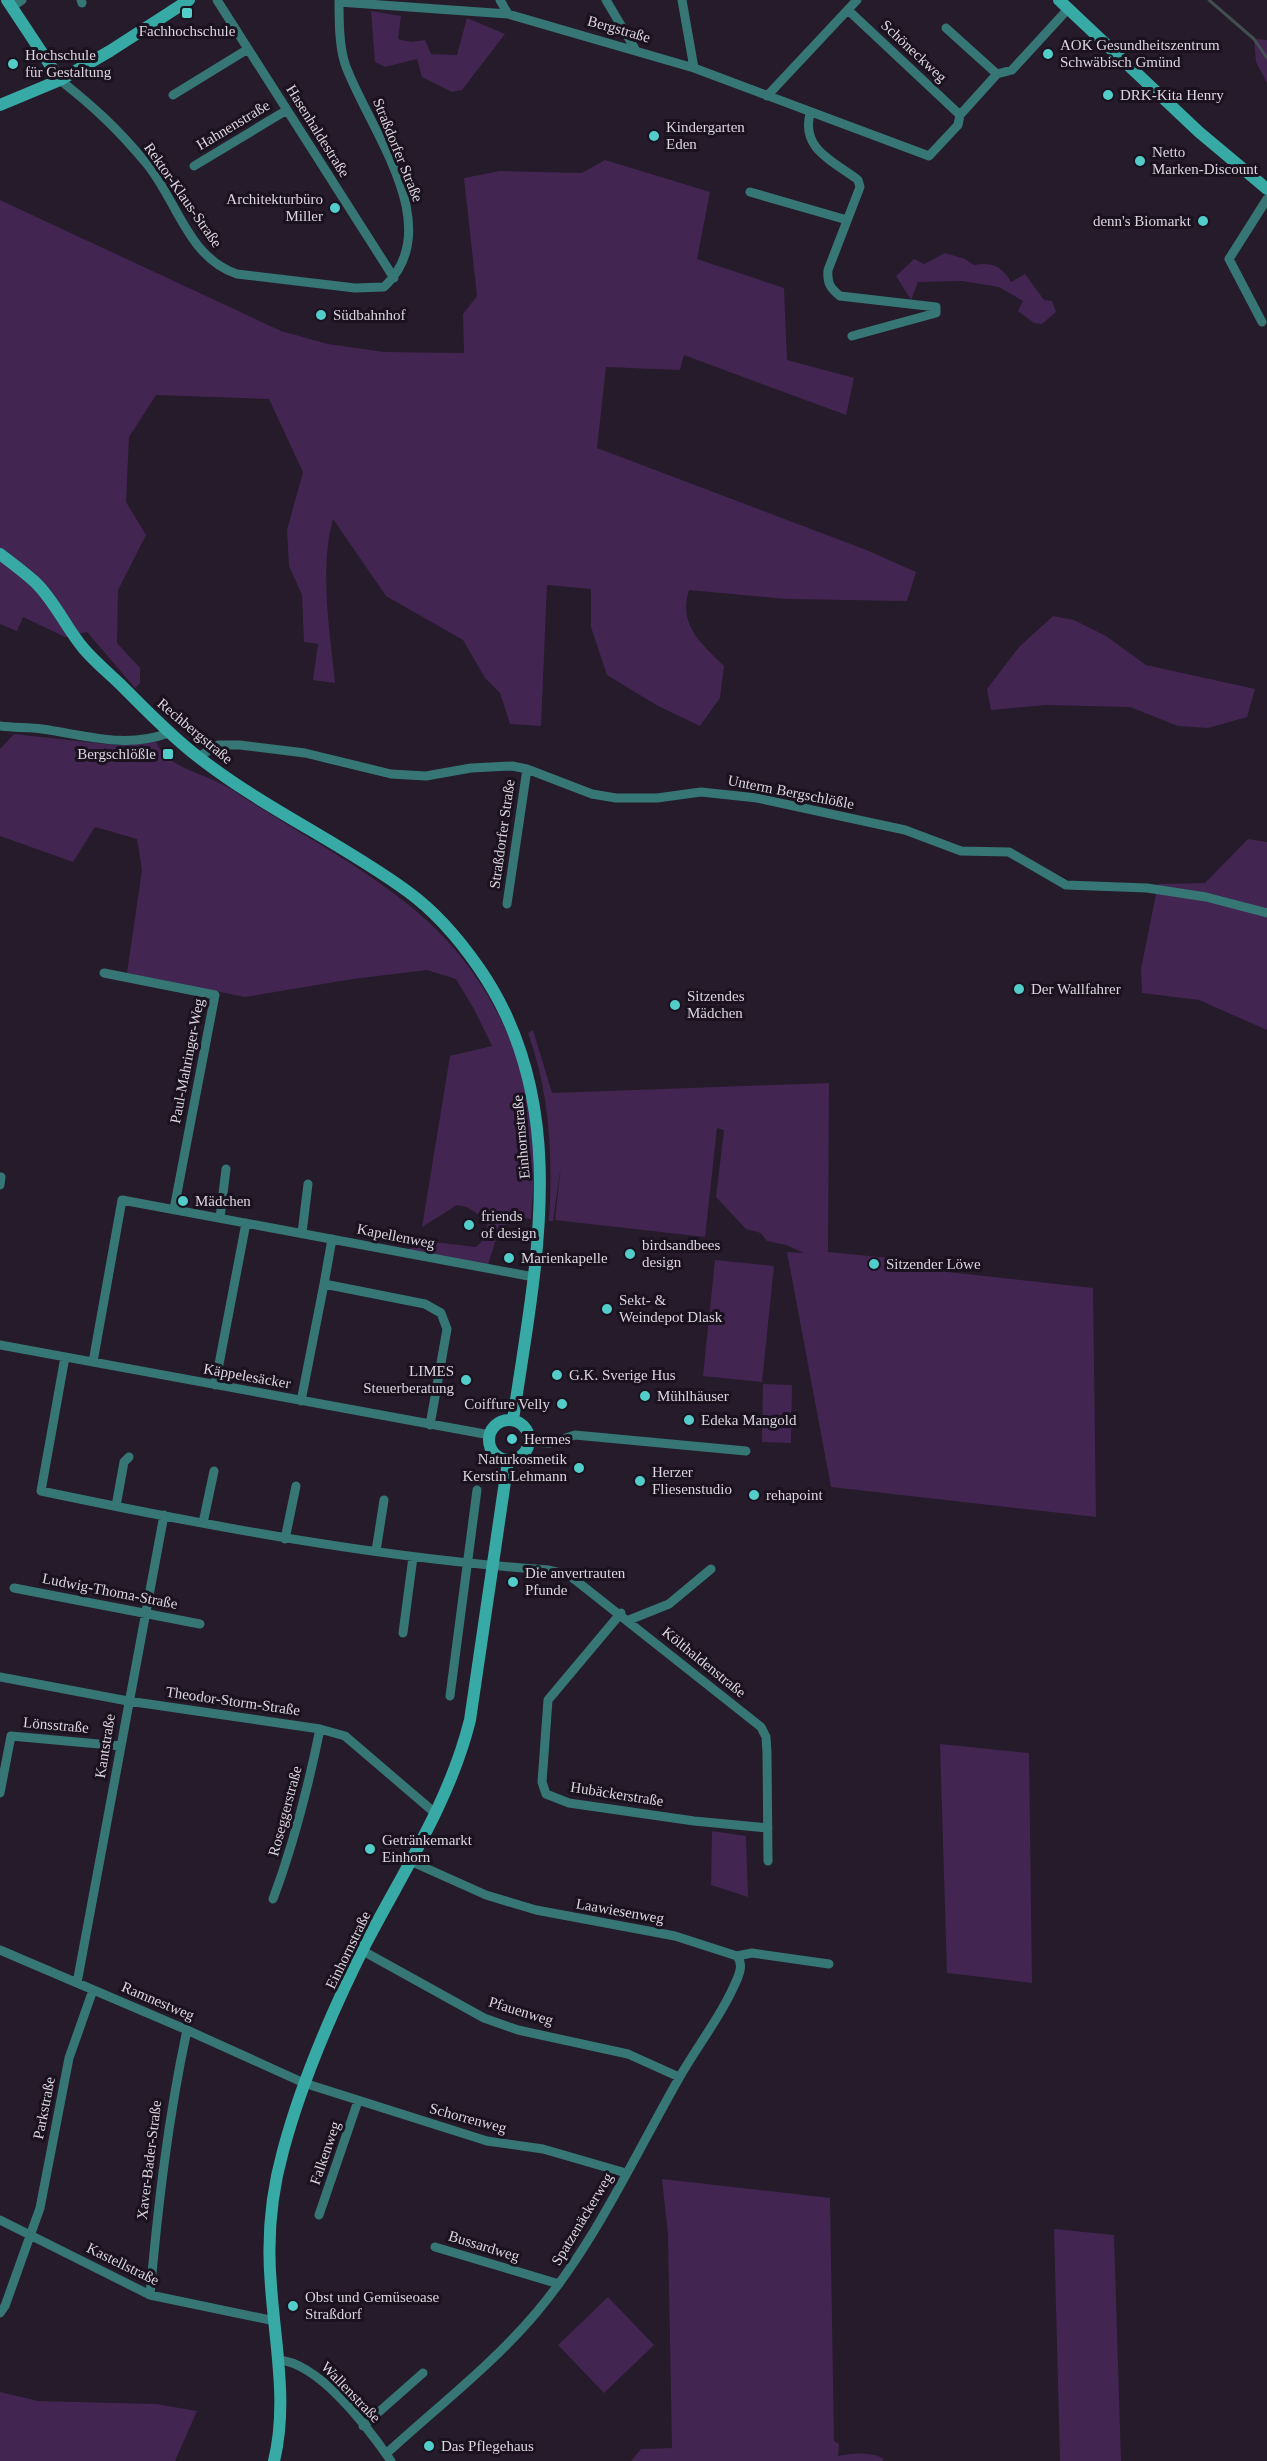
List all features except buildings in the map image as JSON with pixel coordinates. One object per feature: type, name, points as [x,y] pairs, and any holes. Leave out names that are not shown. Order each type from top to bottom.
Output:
[{"type":"main road","name":"Rektor-Klaus-Straße","points":[[14,2],[60,80]]},
{"type":"main road","points":[[0,105],[60,80],[110,51],[180,2]]},
{"type":"main road","points":[[1063,4],[1199,132],[1267,189]]},
{"type":"main road","name":"Rechbergstraße","points":[[0,554],[35,582],[84,649],[169,733],[198,757],[253,795],[407,891]]},
{"type":"main road","name":"Einhornstraße","points":[[407,891],[432,912],[463,944],[500,1001],[516,1033],[531,1080],[541,1164],[539,1224],[534,1277],[513,1420]]},
{"type":"main road","points":[[513,1420],[525,1428],[529,1442],[521,1457],[508,1461],[501,1459],[491,1450],[490,1435],[495,1425],[513,1420]]},
{"type":"main road","name":"Einhornstraße","points":[[274,2461],[280,2429],[278,2360],[271,2284],[271,2207],[282,2153],[304,2083],[363,1951],[435,1813],[460,1755],[470,1720],[508,1461]]},
{"type":"street","name":"Hasenhaldestraße","points":[[217,0],[394,278]]},
{"type":"street","points":[[500,0],[508,14]]},
{"type":"street","points":[[606,0],[635,49]]},
{"type":"street","points":[[681,0],[694,68]]},
{"type":"street","points":[[767,96],[857,0]]},
{"type":"street","name":"Bergstraße","points":[[339,1],[508,14],[694,68],[810,114],[928,156],[958,125],[960,115]]},
{"type":"street","name":"Straßdorfer Straße","points":[[339,1],[344,62],[408,204],[410,240],[404,259],[394,278]]},
{"type":"street","points":[[960,115],[997,74],[1012,70],[1063,4]]},
{"type":"street","name":"Schöneckweg","points":[[848,10],[960,115]]},
{"type":"street","points":[[946,28],[997,74]]},
{"type":"street","points":[[173,95],[248,49]]},
{"type":"street","name":"Rektor-Klaus-Straße","points":[[60,80],[106,117],[148,165],[202,253],[221,269],[237,274],[374,289],[384,287],[394,278]]},
{"type":"street","name":"Hahnenstraße","points":[[194,166],[287,110]]},
{"type":"street","points":[[810,114],[807,128],[815,147],[858,180],[860,187],[828,270],[827,282],[840,296],[936,307],[936,313],[852,336]]},
{"type":"street","points":[[750,192],[847,220]]},
{"type":"street","points":[[1262,322],[1229,259],[1267,199]]},
{"type":"street","points":[[0,726],[42,729],[85,738],[124,742],[154,738],[169,733]]},
{"type":"street","name":"Unterm Bergschlößle","points":[[198,757],[218,745],[230,744],[296,751],[391,774],[426,776],[471,768],[512,766],[527,769],[592,794],[616,798],[657,798],[701,792],[757,798],[905,830],[961,851],[1010,852],[1066,885],[1147,888],[1196,895],[1267,913]]},
{"type":"street","name":"Straßdorfer Straße","points":[[507,904],[527,769]]},
{"type":"street","name":"Paul-Mahringer-Weg","points":[[104,973],[215,995],[174,1209]]},
{"type":"street","points":[[220,1218],[226,1169]]},
{"type":"street","points":[[302,1233],[308,1184]]},
{"type":"street","name":"Kapellenweg","points":[[93,1362],[122,1200],[534,1277]]},
{"type":"street","points":[[215,1385],[246,1222]]},
{"type":"street","points":[[302,1401],[332,1239]]},
{"type":"street","points":[[324,1284],[425,1304],[441,1313],[447,1329],[430,1425]]},
{"type":"street","name":"Käppelesäcker","points":[[0,1345],[490,1435]]},
{"type":"street","name":"Költhaldenstraße","points":[[65,1357],[41,1491],[285,1539],[413,1557],[549,1570],[569,1575],[630,1620],[760,1727],[766,1737],[768,1828]]},
{"type":"street","points":[[529,1442],[550,1443],[574,1435],[746,1451]]},
{"type":"street","points":[[116,1506],[124,1462],[129,1456]]},
{"type":"street","points":[[203,1523],[214,1471]]},
{"type":"street","points":[[285,1539],[296,1486]]},
{"type":"street","points":[[450,1696],[477,1490]]},
{"type":"street","points":[[376,1551],[384,1500]]},
{"type":"street","name":"Kantstraße","points":[[77,1983],[164,1515]]},
{"type":"street","points":[[403,1633],[413,1557]]},
{"type":"street","name":"Költhaldenstraße","points":[[630,1620],[669,1605],[711,1569]]},
{"type":"street","name":"Ludwig-Thoma-Straße","points":[[14,1588],[200,1624]]},
{"type":"street","name":"Hubäckerstraße","points":[[621,1613],[549,1700],[545,1717],[542,1782],[546,1794],[569,1803],[768,1828]]},
{"type":"street","name":"Theodor-Storm-Straße","points":[[0,1677],[128,1701],[320,1729],[345,1736],[435,1813]]},
{"type":"street","name":"Roseggerstraße","points":[[273,1899],[293,1847],[320,1729]]},
{"type":"street","name":"Lönsstraße","points":[[0,1793],[11,1736],[121,1746]]},
{"type":"street","points":[[768,1828],[768,1861]]},
{"type":"street","name":"Laawiesenweg","points":[[410,1861],[486,1896],[571,1918],[675,1936],[737,1956],[752,1953],[829,1964]]},
{"type":"street","name":"Ramnestweg","points":[[0,1950],[304,2083]]},
{"type":"street","name":"Pfauenweg","points":[[363,1951],[484,2018],[518,2030],[628,2054],[679,2077]]},
{"type":"street","name":"Spatzenäckerweg","points":[[389,2458],[533,2316],[559,2284],[587,2243],[679,2077],[738,1977],[741,1965],[737,1956]]},
{"type":"street","name":"Parkstraße","points":[[0,2313],[5,2306],[40,2208],[69,2058],[93,1990]]},
{"type":"street","name":"Xaver-Bader-Straße","points":[[150,2295],[162,2163],[171,2105],[187,2030]]},
{"type":"street","name":"Schorrenweg","points":[[304,2083],[487,2141],[543,2149],[626,2173]]},
{"type":"street","name":"Falkenweg","points":[[319,2215],[358,2101]]},
{"type":"street","name":"Kastellstraße","points":[[0,2220],[150,2295],[275,2321]]},
{"type":"street","name":"Bussardweg","points":[[435,2247],[559,2284]]},
{"type":"street","name":"Wallenstraße","points":[[278,2360],[289,2360],[307,2368],[363,2426],[389,2458]]},
{"type":"street","points":[[363,2426],[423,2373]]},
{"type":"shaded area","points":[[371,11],[401,16],[398,39],[411,42],[425,40],[431,54],[457,55],[467,18],[505,34],[462,90],[452,92],[422,77],[417,59],[385,67],[375,62]]},
{"type":"shaded area","points":[[1254,39],[1267,40],[1267,83],[1256,62]]},
{"type":"shaded area","points":[[605,160],[710,192],[697,259],[784,288],[787,360],[854,378],[846,415],[684,355],[680,370],[606,367],[597,448],[864,549],[916,572],[907,601],[787,599],[689,590],[686,602],[689,623],[700,641],[724,666],[720,698],[700,726],[658,706],[607,675],[591,627],[591,589],[547,585],[541,726],[510,724],[500,693],[485,678],[463,640],[386,596],[333,519],[326,580],[335,683],[313,680],[318,644],[304,642],[302,595],[289,566],[287,530],[303,472],[269,399],[156,395],[129,437],[126,502],[146,535],[118,590],[117,643],[140,668],[140,683],[135,688],[87,632],[65,637],[23,617],[17,631],[0,624],[0,200],[281,331],[328,344],[384,352],[464,353],[463,314],[477,296],[464,178],[500,171],[582,173]]},
{"type":"shaded area","points":[[945,253],[965,259],[974,265],[996,266],[1011,282],[1025,274],[1044,300],[1052,301],[1056,312],[1042,324],[1034,323],[1018,311],[1023,301],[999,287],[962,281],[918,282],[911,300],[896,276],[914,259],[924,264]]},
{"type":"shaded area","points":[[1053,616],[1074,620],[1106,636],[1146,665],[1255,689],[1247,717],[1208,728],[1178,726],[1130,707],[1045,705],[991,710],[987,689],[1019,647]]},
{"type":"shaded area","points":[[14,734],[114,745],[156,742],[170,759],[179,765],[231,789],[367,874],[410,906],[458,953],[495,1008],[509,1039],[520,1070],[533,1137],[531,1219],[511,1216],[496,1239],[488,1265],[406,1251],[424,1241],[476,1247],[485,1238],[488,1221],[467,1207],[457,1205],[422,1227],[450,1056],[492,1046],[456,979],[427,970],[353,979],[245,997],[127,973],[142,870],[137,839],[95,827],[73,862],[0,836],[0,749]]},
{"type":"shaded area","points":[[1248,839],[1267,842],[1267,1030],[1199,1000],[1142,993],[1141,969],[1158,884],[1205,883]]},
{"type":"shaded area","points":[[533,1030],[552,1093],[829,1083],[828,1252],[930,1262],[930,1270],[1093,1288],[1096,1517],[831,1487],[787,1252],[804,1253],[786,1245],[767,1241],[761,1233],[746,1229],[716,1197],[724,1130],[717,1128],[705,1237],[555,1220],[561,1165],[553,1221],[549,1221],[550,1149],[541,1079],[528,1033]]},
{"type":"shaded area","points":[[715,1260],[774,1266],[762,1382],[703,1376]]},
{"type":"shaded area","points":[[763,1384],[792,1385],[791,1443],[762,1442]]},
{"type":"shaded area","points":[[940,1744],[1029,1753],[1032,1983],[947,1973]]},
{"type":"shaded area","points":[[712,1831],[746,1836],[748,1897],[711,1885]]},
{"type":"shaded area","points":[[662,2179],[830,2198],[834,2441],[839,2444],[838,2456],[866,2454],[883,2458],[883,2461],[631,2461],[641,2449],[672,2448],[668,2234]]},
{"type":"shaded area","points":[[1054,2229],[1114,2235],[1121,2461],[1060,2461]]},
{"type":"shaded area","points":[[608,2297],[654,2345],[604,2393],[558,2345]]},
{"type":"shaded area","points":[[0,2392],[38,2401],[156,2404],[197,2411],[175,2461],[0,2461]]},
{"type":"waterway","points":[[1209,0],[1254,39],[1267,58]]},
{"type":"place","name":"Fachhochschule","points":[[187,13]]},
{"type":"place","name":"AOK Gesundheitszentrum Schwäbisch Gmünd","points":[[1048,54]]},
{"type":"place","name":"Hochschule für Gestaltung","points":[[13,64]]},
{"type":"place","name":"DRK-Kita Henry","points":[[1108,95]]},
{"type":"place","name":"Kindergarten Eden","points":[[654,136]]},
{"type":"place","name":"Netto Marken-Discount","points":[[1140,161]]},
{"type":"place","name":"Architekturbüro Miller","points":[[335,208]]},
{"type":"place","name":"denn's Biomarkt","points":[[1203,221]]},
{"type":"place","name":"Südbahnhof","points":[[321,315]]},
{"type":"place","name":"Bergschlößle","points":[[168,754]]},
{"type":"place","name":"Der Wallfahrer","points":[[1019,989]]},
{"type":"place","name":"Sitzendes Mädchen","points":[[675,1005]]},
{"type":"place","name":"Mädchen","points":[[183,1201]]},
{"type":"place","name":"friends of design","points":[[469,1225]]},
{"type":"place","name":"birdsandbees design","points":[[630,1254]]},
{"type":"place","name":"Marienkapelle","points":[[509,1258]]},
{"type":"place","name":"Sitzender Löwe","points":[[874,1264]]},
{"type":"place","name":"Sekt- & Weindepot Dlask","points":[[607,1309]]},
{"type":"place","name":"G.K. Sverige Hus","points":[[557,1375]]},
{"type":"place","name":"LIMES Steuerberatung","points":[[466,1380]]},
{"type":"place","name":"Mühlhäuser","points":[[645,1396]]},
{"type":"place","name":"Coiffure Velly","points":[[562,1404]]},
{"type":"place","name":"Edeka Mangold","points":[[689,1420]]},
{"type":"place","name":"Hermes","points":[[512,1439]]},
{"type":"place","name":"Naturkosmetik Kerstin Lehmann","points":[[579,1468]]},
{"type":"place","name":"Herzer Fliesenstudio","points":[[640,1481]]},
{"type":"place","name":"rehapoint","points":[[754,1495]]},
{"type":"place","name":"Die anvertrauten Pfunde","points":[[513,1582]]},
{"type":"place","name":"Getränkemarkt Einhorn","points":[[370,1849]]},
{"type":"place","name":"Obst und Gemüseoase Straßdorf","points":[[293,2306]]},
{"type":"place","name":"Das Pflegehaus","points":[[429,2446]]}]
